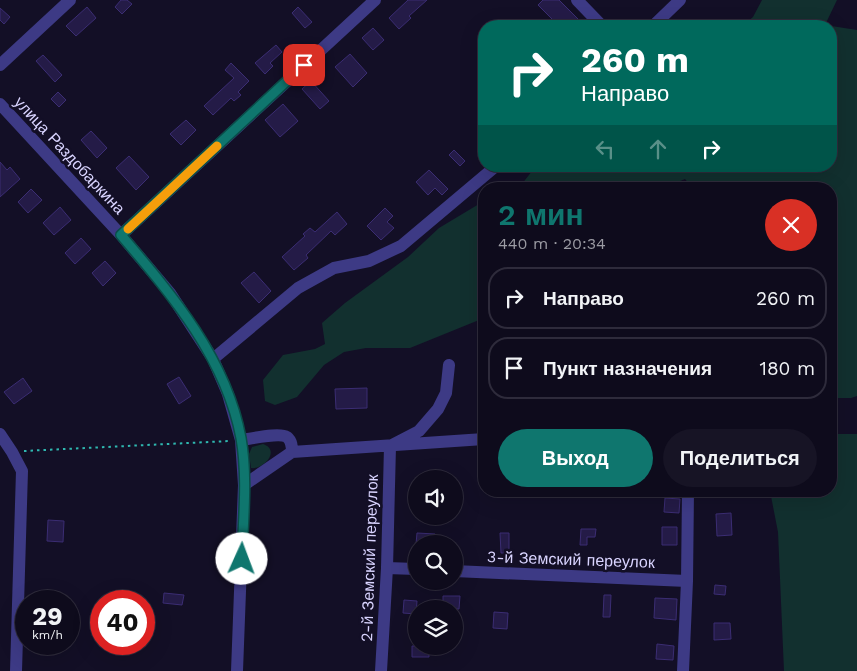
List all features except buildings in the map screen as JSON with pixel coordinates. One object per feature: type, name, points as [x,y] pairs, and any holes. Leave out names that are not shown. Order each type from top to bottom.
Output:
[{"type":"street","points":[[0,65],[70,0]]},
{"type":"street","points":[[121,235],[375,0]]},
{"type":"street","points":[[578,0],[596,20]]},
{"type":"street","points":[[659,20],[680,0]]},
{"type":"street","name":"улица Раздобаркина","points":[[0,104],[121,235],[170,293],[212,359],[228,394],[241,440],[244,485],[237,671]]},
{"type":"street","points":[[212,359],[298,288],[334,268],[369,261],[401,246],[489,172]]},
{"type":"street","points":[[390,446],[419,431],[438,410],[446,393],[449,366]]},
{"type":"street","points":[[241,440],[280,435],[287,437],[292,443],[292,452]]},
{"type":"street","points":[[244,485],[292,452],[478,439]]},
{"type":"street","points":[[4,443],[22,471],[16,671]]},
{"type":"street","name":"2-й Земский переулок","points":[[381,671],[387,568],[390,446]]},
{"type":"street","points":[[683,671],[688,497]]},
{"type":"street","points":[[387,568],[408,569]]},
{"type":"street","name":"3-й Земский переулок","points":[[463,571],[687,581]]},
{"type":"path","points":[[4,443],[241,440]]},
{"type":"green space","points":[[762,0],[837,0],[827,20],[749,20]]},
{"type":"green space","points":[[837,27],[857,30],[857,396],[837,398],[837,182],[688,182],[685,179],[678,182],[523,182],[531,172],[837,172]]},
{"type":"green space","points":[[478,205],[478,320],[410,348],[366,348],[344,352],[324,365],[297,397],[275,405],[265,401],[263,380],[283,355],[315,349],[325,344],[322,323],[345,303],[408,257],[439,228]]},
{"type":"green space","points":[[837,434],[857,434],[857,671],[784,671],[778,532],[771,497],[837,497]]},
{"type":"green space","points":[[263,444],[271,451],[269,459],[261,466],[251,468],[249,454],[252,447]]},
{"type":"slow traffic","points":[[128,229],[217,146]]},
{"type":"route","points":[[242,559],[244,485],[241,440],[228,394],[212,359],[196,331],[170,293],[121,235],[304,65]]}]
